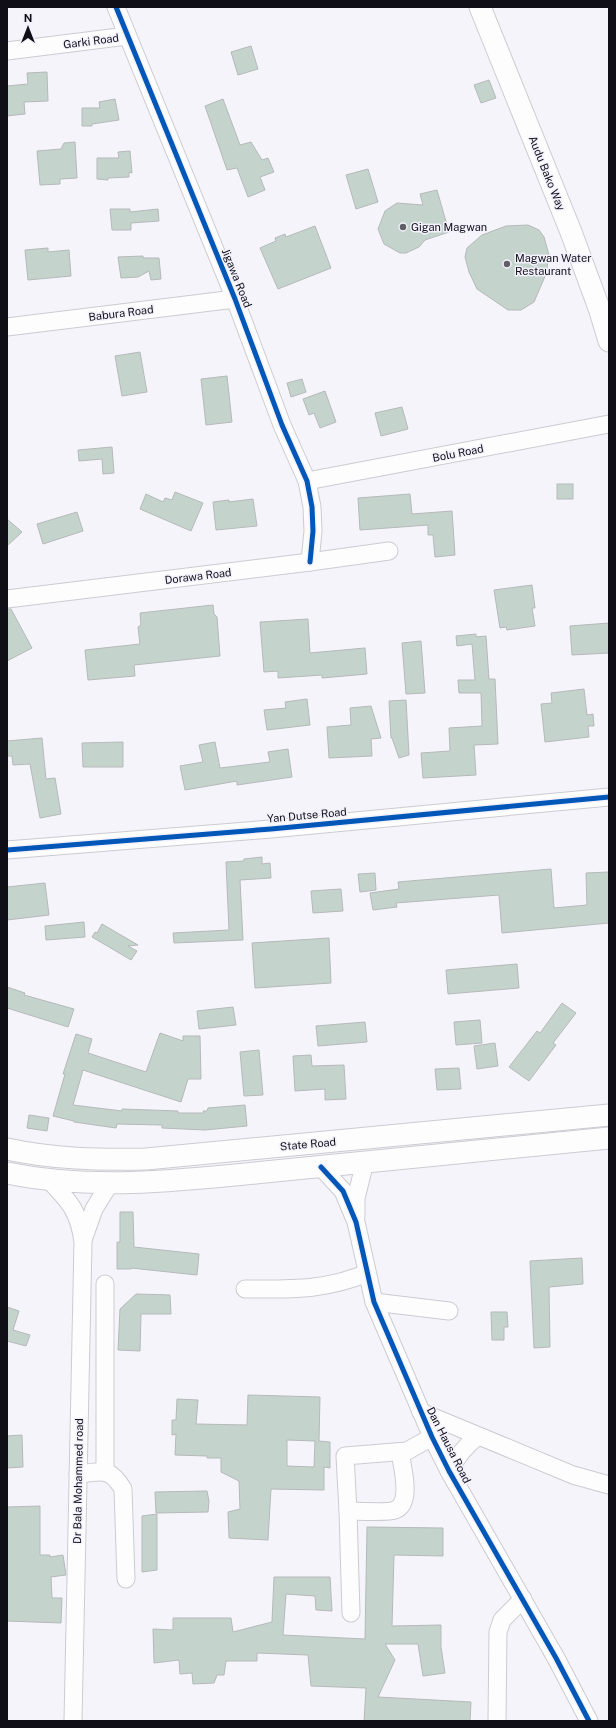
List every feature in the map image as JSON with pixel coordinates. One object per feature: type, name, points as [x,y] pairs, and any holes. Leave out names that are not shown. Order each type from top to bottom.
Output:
[{"type":"main road","name":"Audu Bako Way","points":[[480,7],[571,232],[599,308],[609,341]]},
{"type":"main road","name":"Audu Bako Way","points":[[494,7],[609,297]]},
{"type":"main road","name":"State Road","points":[[7,1149],[57,1157],[98,1160],[146,1159],[609,1115]]},
{"type":"main road","points":[[7,1173],[49,1180],[110,1183],[166,1181],[609,1138]]},
{"type":"street","name":"Jigawa Road","points":[[116,7],[235,299],[282,425],[308,481],[313,525],[310,562]]},
{"type":"street","name":"Garki Road","points":[[7,51],[127,36]]},
{"type":"street","name":"Babura Road","points":[[7,327],[235,299]]},
{"type":"street","name":"Bolu Road","points":[[308,481],[609,424]]},
{"type":"street","name":"Dorawa Road","points":[[7,599],[389,551]]},
{"type":"street","name":"Yan Dutse Road","points":[[7,850],[271,829],[609,797]]},
{"type":"street","name":"Dan Hausa Road","points":[[356,1222],[356,1198],[365,1162]]},
{"type":"street","name":"Dan Hausa Road","points":[[321,1167],[343,1191],[356,1222],[374,1302],[432,1437],[449,1471],[523,1599],[589,1721]]},
{"type":"street","points":[[49,1180],[68,1201],[76,1214],[81,1226],[83,1242]]},
{"type":"street","points":[[83,1242],[94,1209],[110,1183]]},
{"type":"street","name":"Dr Bala Mohammed road","points":[[73,1721],[83,1242]]},
{"type":"street","points":[[245,1289],[304,1289],[346,1282],[367,1273]]},
{"type":"street","points":[[105,1284],[105,1471]]},
{"type":"street","points":[[374,1302],[449,1311]]},
{"type":"street","points":[[421,1412],[573,1475],[609,1485]]},
{"type":"street","points":[[449,1471],[459,1453],[466,1445],[478,1436]]},
{"type":"street","points":[[351,1613],[345,1456],[352,1454],[400,1452],[421,1444],[432,1437]]},
{"type":"street","points":[[348,1511],[394,1510],[401,1506],[406,1492],[400,1452]]},
{"type":"street","points":[[78,1474],[105,1471],[116,1477],[123,1489],[126,1579]]},
{"type":"street","points":[[497,1721],[498,1632],[502,1620],[523,1599]]},
{"type":"building","points":[[251,46],[258,69],[238,75],[231,52]]},
{"type":"building","points":[[47,72],[48,101],[24,102],[25,114],[7,116],[7,86],[28,84],[27,73]]},
{"type":"building","points":[[489,80],[496,98],[481,103],[474,85]]},
{"type":"building","points":[[115,99],[119,120],[92,124],[92,126],[82,126],[82,108],[100,108],[99,102]]},
{"type":"building","points":[[223,99],[240,145],[251,142],[262,160],[268,158],[274,172],[260,177],[265,190],[248,197],[237,168],[227,170],[205,106]]},
{"type":"building","points":[[75,142],[77,178],[60,179],[60,184],[40,185],[37,151],[61,149],[64,143]]},
{"type":"building","points":[[130,151],[132,173],[129,172],[129,177],[108,178],[108,180],[97,179],[97,158],[119,158],[118,152]]},
{"type":"building","points":[[368,169],[378,202],[356,209],[346,175]]},
{"type":"building","name":"Gigan Magwan","points":[[437,190],[449,232],[425,240],[419,247],[406,253],[400,253],[384,244],[378,229],[385,211],[397,203],[423,205],[420,194]]},
{"type":"building","points":[[110,209],[130,209],[130,212],[158,209],[159,221],[131,223],[131,230],[112,230]]},
{"type":"building","name":"Magwan Water Restaurant","points":[[528,225],[539,230],[544,237],[549,255],[546,274],[534,302],[521,310],[508,310],[477,289],[469,272],[465,257],[467,248],[482,235],[506,226]]},
{"type":"building","points":[[315,226],[331,268],[278,289],[260,248],[276,241],[275,238],[285,234],[286,237]]},
{"type":"building","points":[[48,248],[48,252],[69,250],[71,276],[28,280],[25,250]]},
{"type":"building","points":[[143,256],[143,258],[159,258],[161,279],[151,280],[149,271],[138,277],[121,278],[118,257]]},
{"type":"building","points":[[140,352],[147,392],[122,396],[115,356]]},
{"type":"building","points":[[227,376],[232,422],[206,425],[201,379]]},
{"type":"building","points":[[302,379],[306,392],[291,397],[287,383]]},
{"type":"building","points":[[325,391],[336,422],[320,428],[314,413],[309,415],[303,399]]},
{"type":"building","points":[[402,407],[408,429],[381,436],[375,413]]},
{"type":"building","points":[[112,447],[114,473],[103,474],[102,459],[79,461],[78,450]]},
{"type":"building","points":[[557,484],[573,484],[573,499],[557,499]]},
{"type":"building","points":[[175,492],[203,503],[191,531],[140,509],[146,494],[163,502],[165,498],[172,500]]},
{"type":"building","points":[[410,494],[412,514],[452,511],[455,555],[435,557],[433,535],[428,535],[428,525],[360,530],[358,498]]},
{"type":"building","points":[[253,499],[257,526],[216,530],[213,502]]},
{"type":"building","points":[[77,512],[83,531],[43,544],[37,524]]},
{"type":"building","points":[[7,519],[22,532],[7,546]]},
{"type":"building","points":[[532,585],[535,608],[532,608],[535,626],[507,630],[506,627],[500,628],[494,590]]},
{"type":"building","points":[[213,605],[214,614],[217,617],[220,656],[134,665],[135,676],[88,680],[85,650],[140,644],[138,627],[141,625],[140,613]]},
{"type":"building","points":[[7,609],[11,609],[32,648],[7,661]]},
{"type":"building","points":[[308,619],[310,653],[365,648],[367,674],[322,678],[322,675],[278,678],[278,671],[264,672],[260,622]]},
{"type":"building","points":[[609,623],[609,653],[572,655],[570,626]]},
{"type":"building","points":[[476,634],[476,637],[486,636],[489,679],[495,679],[498,744],[474,745],[476,775],[423,778],[421,753],[450,751],[449,728],[482,726],[481,693],[459,693],[458,680],[475,680],[472,644],[457,646],[456,636]]},
{"type":"building","points":[[421,641],[425,693],[406,694],[402,643]]},
{"type":"building","points":[[584,689],[587,715],[593,714],[594,726],[588,726],[589,737],[545,742],[541,704],[552,703],[551,693]]},
{"type":"building","points":[[307,699],[310,725],[267,730],[264,710],[286,708],[285,702]]},
{"type":"building","points":[[406,700],[409,755],[399,758],[391,738],[389,701]]},
{"type":"building","points":[[371,706],[381,738],[371,739],[372,756],[329,758],[327,727],[351,725],[350,708]]},
{"type":"building","points":[[42,738],[46,779],[55,778],[61,814],[40,818],[30,764],[13,765],[12,756],[7,756],[7,741]]},
{"type":"building","points":[[123,742],[123,767],[83,767],[82,743]]},
{"type":"building","points":[[215,742],[220,768],[270,762],[268,752],[288,749],[292,777],[237,785],[237,781],[185,790],[180,766],[203,762],[199,745]]},
{"type":"building","points":[[262,857],[262,864],[270,863],[271,878],[240,880],[243,940],[174,943],[173,933],[229,930],[226,862],[244,861],[244,859]]},
{"type":"building","points":[[551,869],[554,908],[587,905],[586,873],[609,872],[609,923],[502,933],[499,895],[396,903],[397,907],[373,910],[370,893],[399,889],[398,882]]},
{"type":"building","points":[[375,873],[376,890],[360,892],[358,874]]},
{"type":"building","points":[[45,883],[49,915],[7,920],[7,887]]},
{"type":"building","points":[[341,889],[343,911],[313,913],[311,891]]},
{"type":"building","points":[[84,922],[85,937],[46,940],[45,926]]},
{"type":"building","points":[[102,924],[138,945],[128,946],[137,951],[131,960],[92,937],[95,932],[97,933]]},
{"type":"building","points":[[329,938],[331,983],[255,988],[252,943]]},
{"type":"building","points":[[517,964],[519,988],[448,994],[446,970]]},
{"type":"building","points":[[7,987],[25,993],[24,995],[74,1009],[68,1027],[7,1008]]},
{"type":"building","points":[[562,1003],[576,1013],[553,1043],[556,1045],[529,1081],[509,1067],[537,1031],[540,1033]]},
{"type":"building","points":[[233,1007],[236,1025],[199,1029],[197,1011]]},
{"type":"building","points":[[480,1020],[482,1043],[456,1045],[454,1022]]},
{"type":"building","points":[[365,1022],[367,1042],[318,1046],[316,1026]]},
{"type":"building","points":[[160,1033],[183,1041],[183,1036],[200,1036],[201,1079],[188,1079],[181,1102],[83,1070],[73,1105],[122,1111],[122,1109],[178,1111],[178,1113],[204,1113],[203,1111],[207,1111],[208,1108],[245,1105],[247,1126],[205,1130],[162,1128],[162,1125],[117,1124],[116,1128],[74,1122],[53,1116],[65,1074],[63,1074],[76,1034],[92,1039],[88,1053],[146,1072]]},
{"type":"building","points":[[495,1043],[498,1066],[477,1069],[474,1046]]},
{"type":"building","points":[[259,1050],[263,1095],[244,1096],[240,1052]]},
{"type":"building","points":[[311,1055],[312,1066],[344,1065],[346,1099],[325,1100],[325,1089],[295,1091],[293,1056]]},
{"type":"building","points":[[459,1068],[461,1089],[437,1090],[435,1069]]},
{"type":"building","points":[[29,1115],[49,1118],[47,1131],[27,1128]]},
{"type":"building","points":[[120,1212],[133,1212],[134,1247],[199,1254],[197,1275],[131,1268],[117,1269],[117,1242],[120,1242]]},
{"type":"building","points":[[582,1258],[583,1284],[549,1287],[550,1347],[534,1348],[530,1261]]},
{"type":"building","points":[[136,1294],[170,1295],[171,1314],[141,1314],[140,1351],[118,1350],[120,1309]]},
{"type":"building","points":[[7,1307],[19,1311],[13,1330],[30,1335],[26,1346],[7,1341]]},
{"type":"building","points":[[491,1312],[507,1312],[508,1327],[504,1327],[504,1340],[492,1340]]},
{"type":"building","points":[[248,1395],[320,1397],[319,1441],[330,1442],[330,1468],[324,1467],[324,1490],[271,1489],[268,1540],[229,1538],[228,1512],[240,1509],[239,1481],[221,1472],[221,1458],[175,1455],[176,1434],[172,1435],[172,1420],[176,1420],[177,1399],[198,1400],[196,1424],[247,1425]],"holes":[[[287,1440],[315,1441],[314,1467],[287,1466]]]},
{"type":"building","points":[[22,1435],[23,1467],[7,1468],[7,1436]]},
{"type":"building","points":[[207,1491],[209,1501],[208,1512],[156,1513],[155,1492]]},
{"type":"building","points":[[40,1506],[40,1555],[50,1555],[50,1557],[63,1555],[66,1575],[51,1577],[52,1598],[62,1598],[61,1623],[7,1621],[7,1507]]},
{"type":"building","points":[[157,1514],[157,1570],[142,1572],[142,1516]]},
{"type":"building","points":[[367,1527],[443,1528],[443,1556],[394,1555],[392,1626],[441,1625],[441,1647],[445,1673],[423,1676],[418,1644],[385,1644],[395,1660],[378,1697],[471,1702],[470,1721],[364,1721],[366,1688],[311,1686],[308,1655],[257,1653],[257,1661],[226,1661],[224,1675],[217,1675],[214,1683],[193,1684],[192,1673],[180,1674],[179,1660],[154,1663],[153,1629],[173,1630],[173,1618],[231,1618],[233,1632],[272,1622],[274,1577],[330,1577],[332,1611],[316,1610],[315,1596],[286,1594],[283,1635],[365,1639]]},
{"type":"cycle path","points":[[116,7],[235,299],[282,425],[307,481],[312,507],[313,531],[310,562]]},
{"type":"cycle path","points":[[7,850],[271,829],[609,797]]},
{"type":"cycle path","points":[[321,1167],[343,1191],[356,1222],[374,1302],[432,1437],[449,1471],[556,1658],[589,1721]]},
{"type":"place","name":"Gigan Magwan","points":[[403,227]]},
{"type":"place","name":"Magwan Water Restaurant","points":[[507,264]]}]
